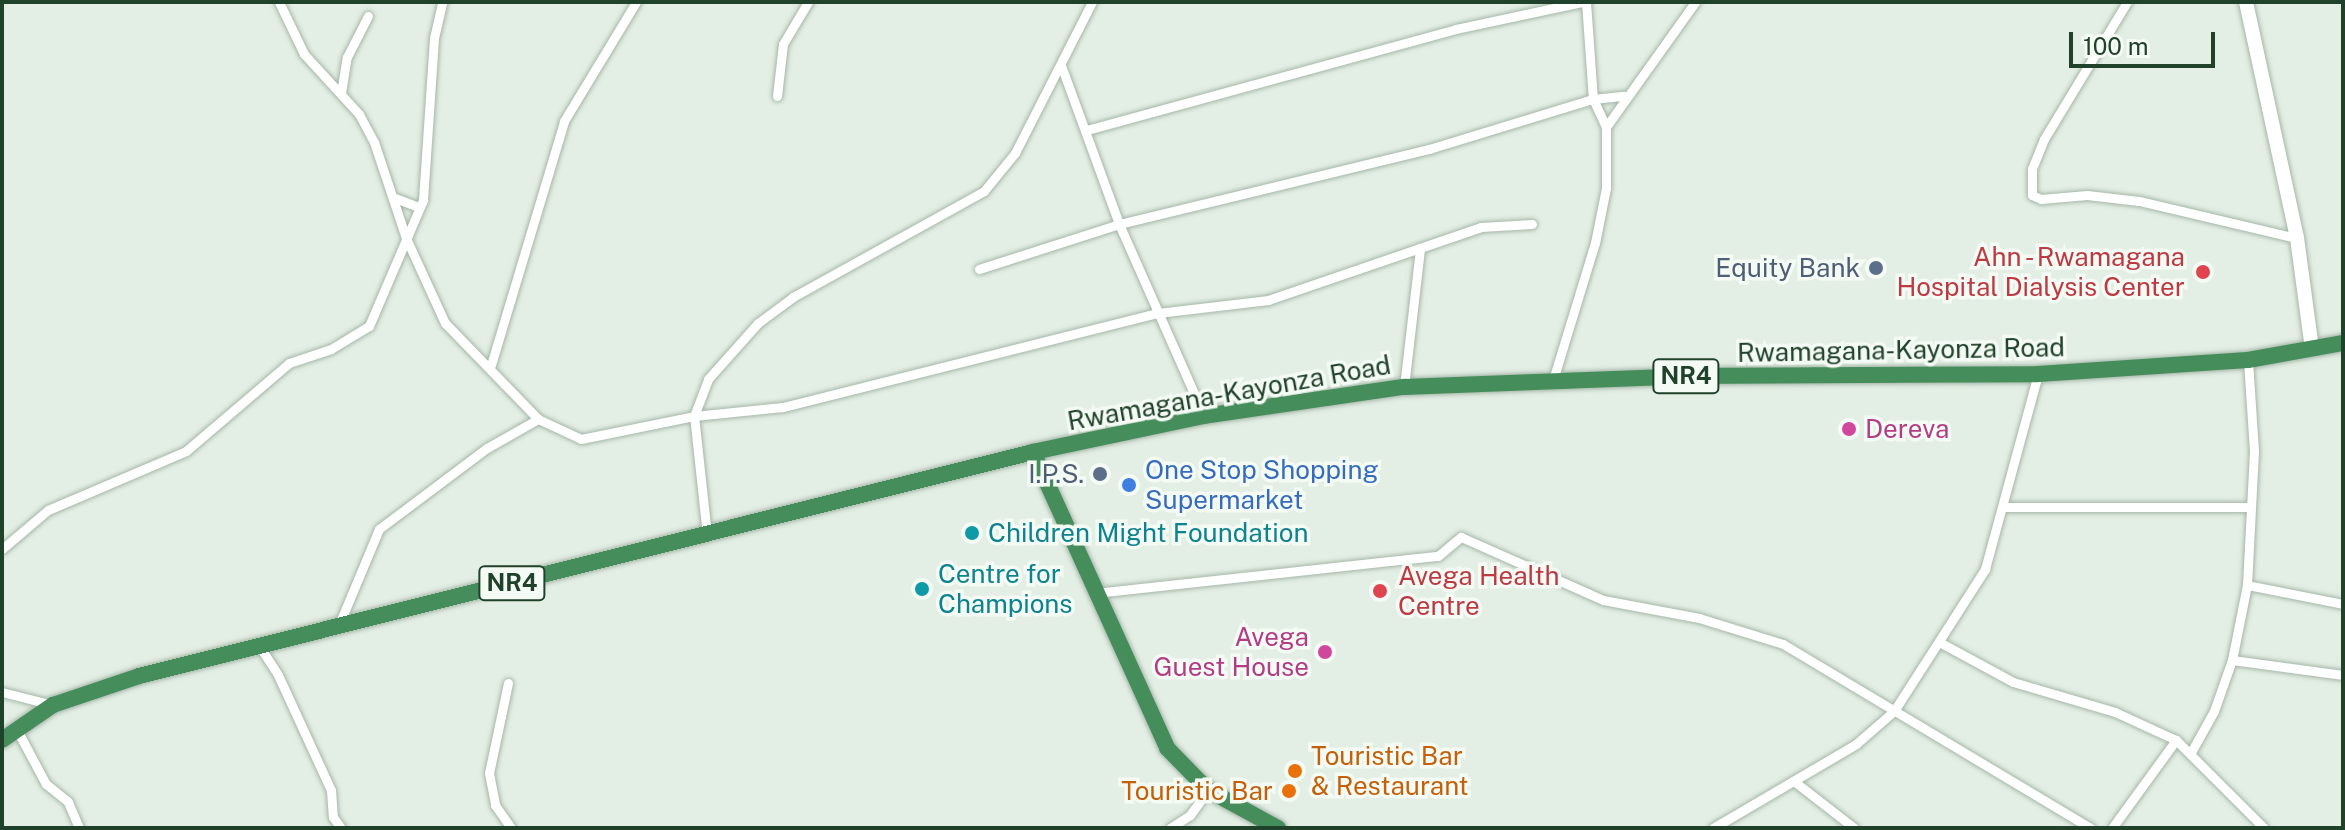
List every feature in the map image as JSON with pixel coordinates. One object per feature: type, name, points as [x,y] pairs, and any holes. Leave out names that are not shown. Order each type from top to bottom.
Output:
[{"type":"highway","name":"Rwamagana-Kayonza Road","points":[[1033,452],[1204,416],[1404,387],[1553,380],[2038,374],[2248,360],[2343,343]]},
{"type":"highway","name":"NR4","points":[[2,740],[53,705],[139,676],[1033,452]]},
{"type":"highway","points":[[1033,452],[1167,748],[1208,790],[1278,828]]},
{"type":"main road","points":[[2246,2],[2297,238],[2312,349]]},
{"type":"street","points":[[279,2],[304,54],[341,93],[374,142],[406,238],[445,323],[491,365],[538,419],[581,439],[694,416],[783,407],[1158,313],[1268,300],[1501,223],[1532,224]]},
{"type":"street","points":[[2,549],[48,510],[186,451],[289,363],[356,336],[369,326],[426,184],[434,38],[442,2]]},
{"type":"street","points":[[491,365],[564,121],[636,2]]},
{"type":"street","points":[[777,96],[783,44],[808,2]]},
{"type":"street","points":[[707,535],[694,416],[708,379],[758,323],[793,297],[984,191],[1015,153],[1062,68],[1092,2]]},
{"type":"street","points":[[1087,130],[1456,29],[1584,2],[1593,99],[1606,127],[1606,188],[1595,243],[1553,380]]},
{"type":"street","points":[[1606,127],[1624,96],[1695,2]]},
{"type":"street","points":[[2127,2],[2044,139],[2032,169],[2032,195],[2041,199],[2087,195],[2139,201],[2297,238]]},
{"type":"street","points":[[341,93],[347,57],[368,16]]},
{"type":"street","points":[[1062,68],[1119,224],[1204,416]]},
{"type":"street","points":[[979,269],[1119,224],[1429,149],[1593,99],[1624,96]]},
{"type":"street","points":[[395,198],[419,207]]},
{"type":"street","points":[[1404,387],[1420,248]]},
{"type":"street","points":[[2190,754],[2214,711],[2232,660],[2247,585],[2254,451],[2248,360]]},
{"type":"street","points":[[1713,828],[1856,744],[1894,711],[1941,643],[1985,569],[2005,507],[2038,374]]},
{"type":"street","points":[[338,628],[379,529],[487,448],[538,419]]},
{"type":"street","points":[[2005,507],[2249,507]]},
{"type":"street","points":[[1095,593],[1438,556],[1461,537],[1603,600],[1699,618],[1783,644],[2091,828]]},
{"type":"street","points":[[2247,585],[2343,604]]},
{"type":"street","points":[[1941,643],[2013,682],[2115,712],[2176,740],[2264,828]]},
{"type":"street","points":[[260,647],[278,675],[324,776],[341,828]]},
{"type":"street","points":[[2232,660],[2343,675]]},
{"type":"street","points":[[508,683],[489,773],[495,805],[511,828]]},
{"type":"street","points":[[2,692],[53,705]]},
{"type":"street","points":[[17,730],[46,784],[68,802],[79,828]]},
{"type":"street","points":[[2112,828],[2176,740]]},
{"type":"street","points":[[1795,782],[1854,828]]},
{"type":"street","points":[[1170,828],[1190,815],[1208,790]]},
{"type":"place","name":"Equity Bank","points":[[1876,268]]},
{"type":"place","name":"Ahn - Rwamagana Hospital Dialysis Center","points":[[2203,272]]},
{"type":"place","name":"Dereva","points":[[1849,429]]},
{"type":"place","name":"I.P.S.","points":[[1100,474]]},
{"type":"place","name":"One Stop Shopping Supermarket","points":[[1129,485]]},
{"type":"place","name":"Children Might Foundation","points":[[972,533]]},
{"type":"place","name":"Centre for Champions","points":[[922,589]]},
{"type":"place","name":"Avega Health Centre","points":[[1380,591]]},
{"type":"place","name":"Avega Guest House","points":[[1325,652]]},
{"type":"place","name":"Touristic Bar & Restaurant","points":[[1295,771]]},
{"type":"place","name":"Touristic Bar","points":[[1289,791]]}]
